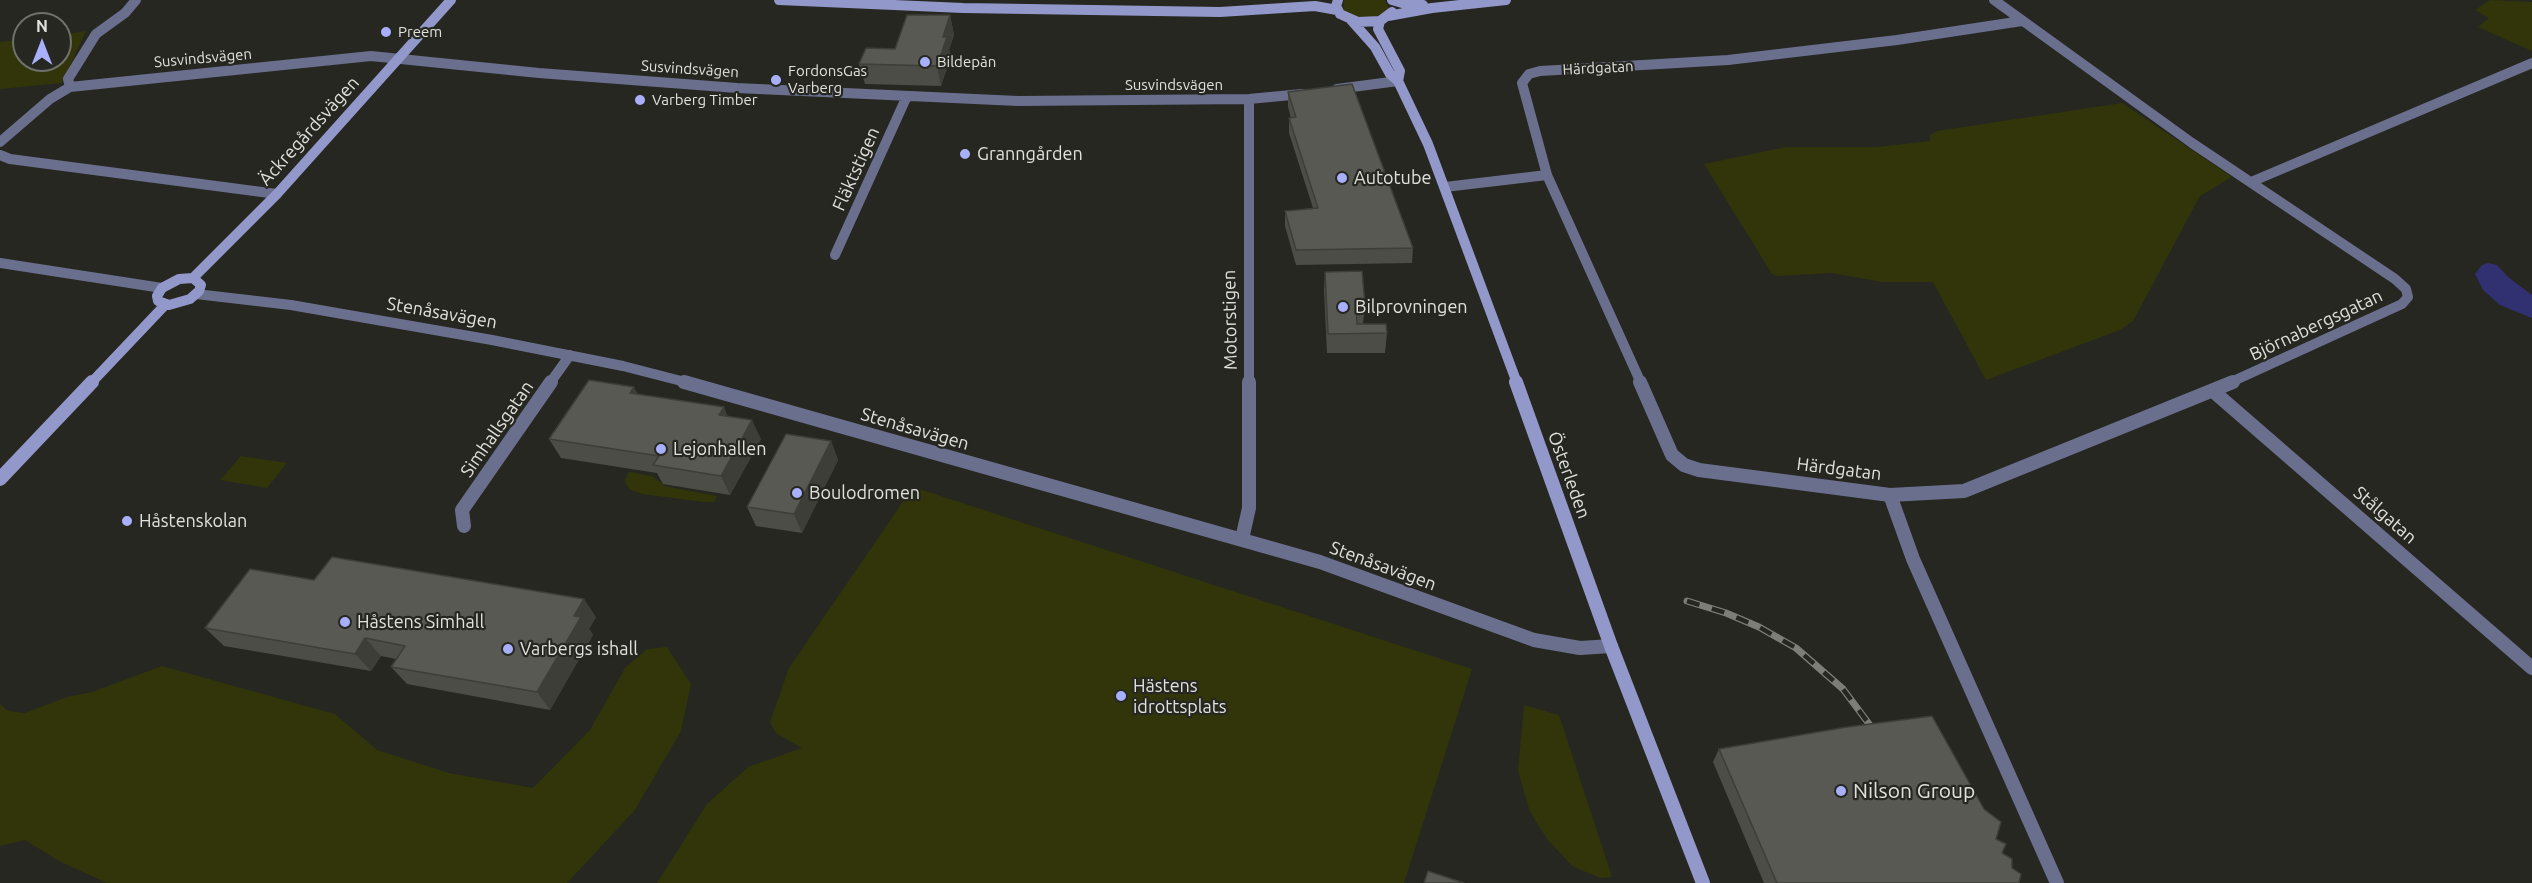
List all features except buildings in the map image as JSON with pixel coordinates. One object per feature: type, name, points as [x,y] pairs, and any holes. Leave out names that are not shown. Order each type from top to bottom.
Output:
[{"type":"main road","points":[[779,0],[963,8],[1204,10],[1319,0]]},
{"type":"main road","points":[[1204,10],[1220,12],[1315,6],[1337,10],[1338,0]]},
{"type":"main road","points":[[1384,19],[1394,9],[1392,0],[1417,5],[1484,0]]},
{"type":"main road","points":[[1351,20],[1366,22],[1432,8],[1506,0]]},
{"type":"main road","name":"Äckregårdsvägen","points":[[162,288],[175,280],[193,278],[277,194],[452,1]]},
{"type":"main road","name":"Österleden","points":[[1337,10],[1351,20],[1375,47],[1390,74],[1398,81],[1445,187],[1611,646],[1703,883]]},
{"type":"main road","name":"Österleden","points":[[1384,19],[1378,29],[1400,71],[1398,81]]},
{"type":"main road","points":[[0,479],[165,305],[182,303],[196,294],[201,285],[193,278]]},
{"type":"main road","points":[[162,288],[157,299],[165,305]]},
{"type":"street","points":[[70,87],[68,79],[96,34],[125,13],[136,0]]},
{"type":"street","name":"Björnabergsgatan","points":[[1890,495],[1964,492],[2213,391],[2402,304],[2408,297],[2406,289],[2395,279],[2135,103],[1994,0]]},
{"type":"street","name":"Härdgatan","points":[[2022,21],[1897,40],[1728,60],[1529,74],[1522,83],[1547,175],[1610,310],[1664,441],[1677,461],[1700,470],[1890,495],[1913,559],[2057,883]]},
{"type":"street","name":"Susvindsvägen","points":[[0,142],[50,99],[70,87],[371,56],[631,80],[1018,101],[1249,99],[1315,92]]},
{"type":"street","points":[[2252,182],[2532,63]]},
{"type":"street","points":[[1327,91],[1398,81]]},
{"type":"street","name":"Fläktstigen","points":[[835,255],[907,96]]},
{"type":"street","name":"Motorstigen","points":[[1242,539],[1249,508],[1249,99]]},
{"type":"street","points":[[0,155],[10,159],[277,194]]},
{"type":"street","points":[[1445,187],[1547,175]]},
{"type":"street","points":[[0,263],[162,288]]},
{"type":"street","name":"Stenåsavägen","points":[[196,294],[291,305],[570,355],[684,382],[1320,562],[1534,640],[1580,648],[1611,646]]},
{"type":"street","name":"Simhallsgatan","points":[[464,526],[462,510],[570,355]]},
{"type":"street","name":"Stålgatan","points":[[2213,391],[2532,668]]},
{"type":"green space","points":[[1344,0],[1385,0],[1389,9],[1383,15],[1360,19],[1343,10]]},
{"type":"green space","points":[[2490,0],[2532,2],[2532,51],[2478,27],[2489,18],[2475,10]]},
{"type":"green space","points":[[86,31],[72,61],[72,33]]},
{"type":"green space","points":[[12,40],[12,72],[67,72],[62,83],[0,89],[0,42]]},
{"type":"green space","points":[[2122,103],[2232,177],[2200,196],[2133,321],[2120,330],[1986,380],[1933,282],[1882,282],[1832,273],[1777,276],[1772,274],[1704,164],[1786,147],[1877,147],[1930,141],[1930,135],[1937,131]]},
{"type":"green space","points":[[241,456],[287,463],[267,488],[220,480]]},
{"type":"green space","points":[[629,472],[652,476],[665,486],[717,496],[714,502],[704,502],[642,494],[631,490],[626,484],[625,480]]},
{"type":"green space","name":"Hästens idrottsplats","points":[[913,487],[1472,669],[1404,883],[657,883],[707,804],[748,767],[802,748],[776,733],[770,722],[789,668]]},
{"type":"green space","points":[[667,647],[691,684],[681,731],[635,810],[567,883],[107,883],[59,861],[25,840],[0,846],[0,704],[8,711],[25,713],[67,697],[92,692],[162,666],[335,714],[377,750],[449,773],[533,788],[590,730],[625,668],[647,649]]},
{"type":"green space","points":[[1524,705],[1559,715],[1612,877],[1600,878],[1572,866],[1547,839],[1530,812],[1518,771]]},
{"type":"shaded area","points":[[2488,263],[2497,265],[2508,277],[2532,295],[2532,318],[2500,305],[2483,290],[2475,274],[2482,265]]},
{"type":"railway","points":[[1687,601],[1726,613],[1759,627],[1796,648],[1843,689],[1875,732]]},
{"type":"place","name":"Preem","points":[[386,32]]},
{"type":"place","name":"Bildepån","points":[[925,62]]},
{"type":"place","name":"FordonsGas Varberg","points":[[776,80]]},
{"type":"place","name":"Varberg Timber","points":[[640,100]]},
{"type":"place","name":"Granngården","points":[[965,154]]},
{"type":"place","name":"Autotube","points":[[1342,178]]},
{"type":"place","name":"Bilprovningen","points":[[1343,307]]},
{"type":"place","name":"Lejonhallen","points":[[661,449]]},
{"type":"place","name":"Boulodromen","points":[[797,493]]},
{"type":"place","name":"Håstenskolan","points":[[127,521]]},
{"type":"place","name":"Håstens Simhall","points":[[345,622]]},
{"type":"place","name":"Varbergs ishall","points":[[508,649]]},
{"type":"place","name":"Hästens idrottsplats","points":[[1121,696]]},
{"type":"place","name":"Nilson Group","points":[[1841,791]]}]
